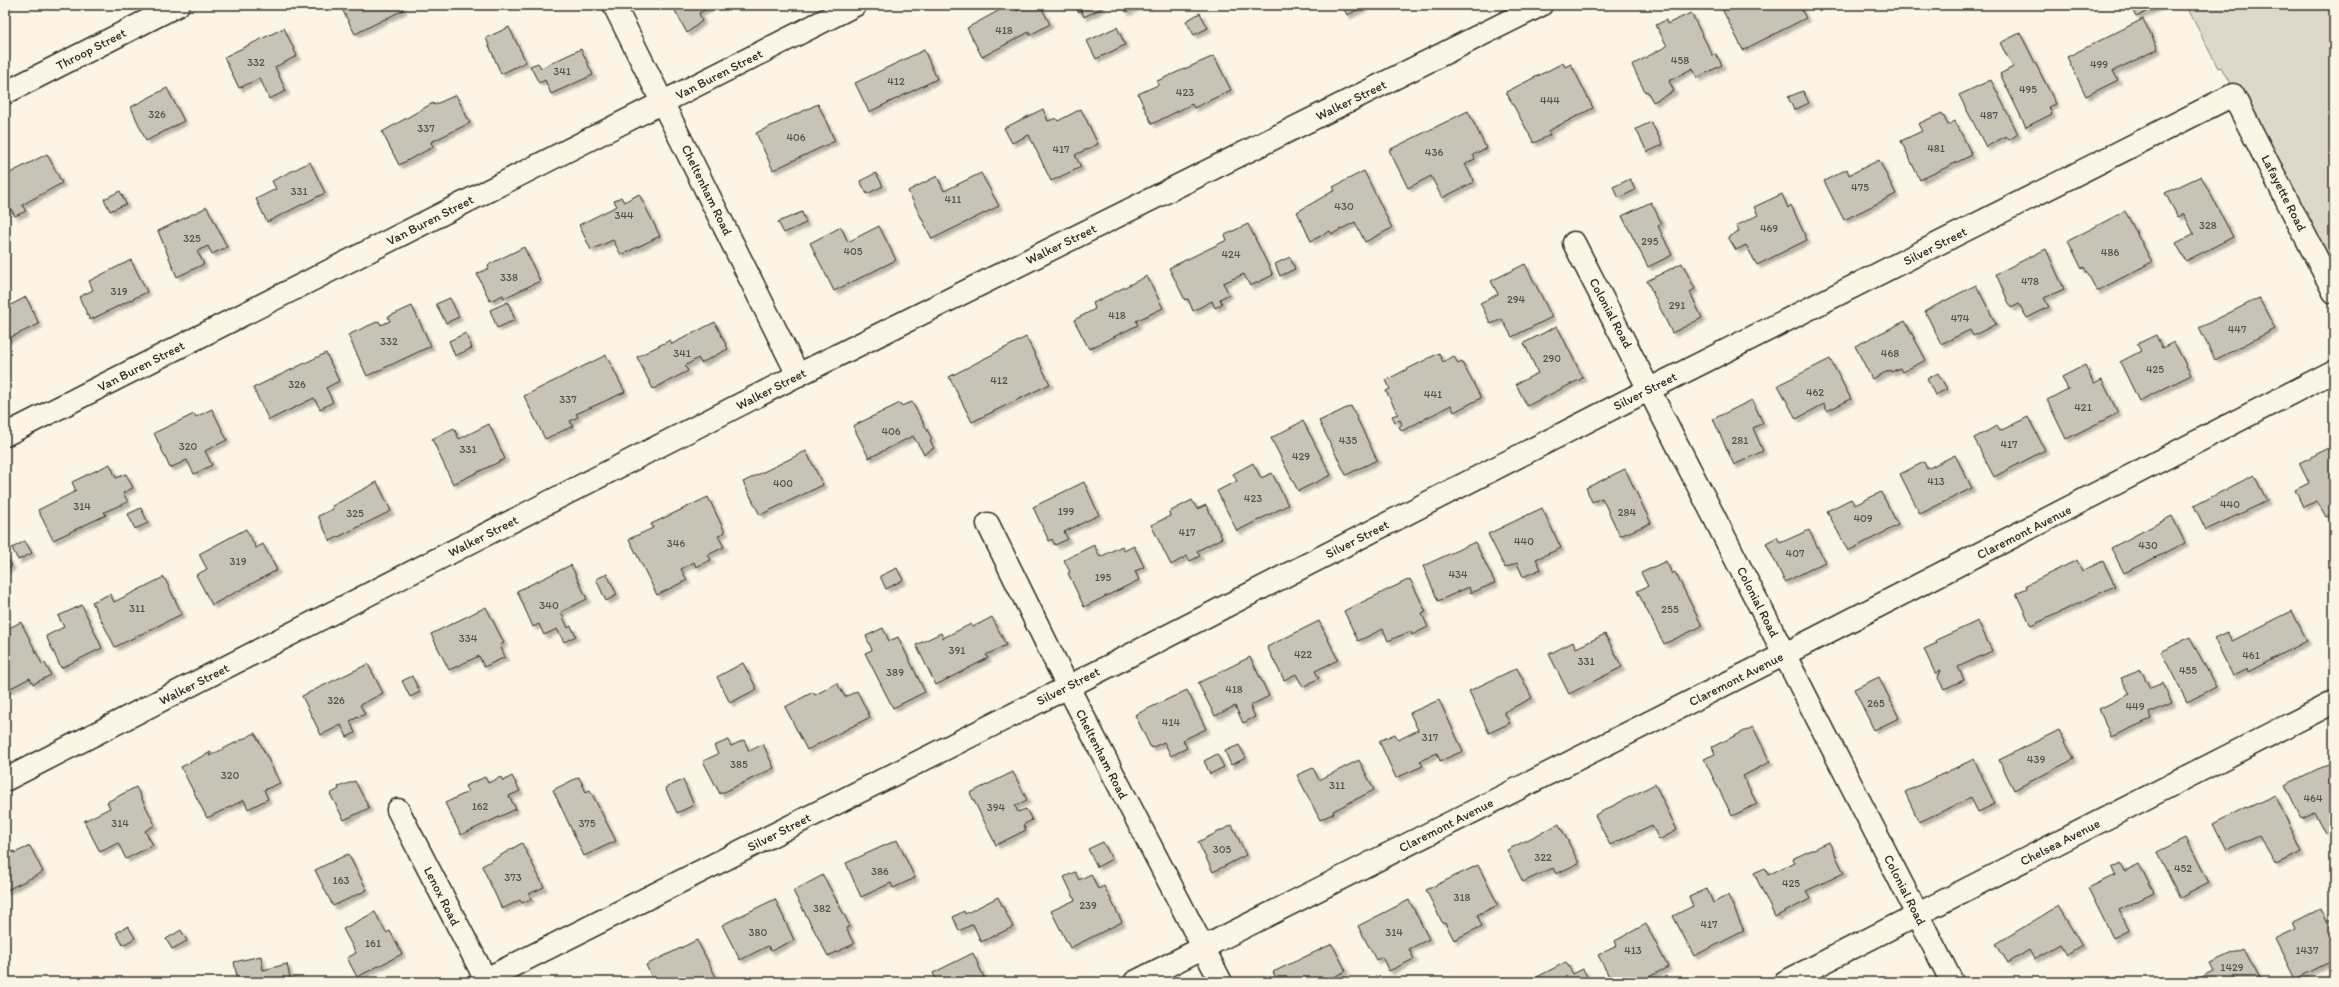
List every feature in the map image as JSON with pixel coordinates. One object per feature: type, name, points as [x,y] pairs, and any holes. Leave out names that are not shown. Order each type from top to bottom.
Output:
[{"type":"street","name":"Throop Street","points":[[5,93],[178,5]]},
{"type":"street","name":"Cheltenham Road","points":[[614,5],[798,375]]},
{"type":"street","name":"Van Buren Street","points":[[5,435],[855,5]]},
{"type":"street","name":"Walker Street","points":[[5,780],[798,375],[1541,5]]},
{"type":"street","name":"Lafayette Road","points":[[2233,95],[2334,292]]},
{"type":"street","name":"Silver Street","points":[[484,981],[1068,687],[1650,389],[2233,95]]},
{"type":"street","name":"Colonial Road","points":[[1574,243],[1952,982]]},
{"type":"street","name":"Claremont Avenue","points":[[1135,982],[1785,654],[2334,371]]},
{"type":"street","name":"Cheltenham Road","points":[[988,524],[1068,687],[1221,982]]},
{"type":"street","name":"Chelsea Avenue","points":[[1785,982],[2334,702]]},
{"type":"street","name":"Lenox Road","points":[[398,810],[484,981]]},
{"type":"shaded area","points":[[2186,5],[2334,5],[2334,274],[2221,67],[2218,68]]},
{"type":"building","points":[[340,5],[402,5],[403,10],[355,34]]},
{"type":"building","points":[[672,5],[714,5],[699,13],[702,21],[687,33]]},
{"type":"building","points":[[1009,5],[1014,5],[1017,11],[1028,5],[1040,5],[1050,24],[1030,35],[1029,32],[982,57],[967,28]]},
{"type":"building","points":[[1075,5],[1100,5],[1102,8],[1084,17],[1081,10],[1078,12]]},
{"type":"building","points":[[1123,5],[1140,5],[1126,12]]},
{"type":"building","points":[[1342,5],[1368,5],[1347,15]]},
{"type":"building","points":[[1720,5],[1799,5],[1806,18],[1743,50]]},
{"type":"building","points":[[2130,5],[2161,5],[2136,17]]},
{"type":"building","points":[[1200,13],[1208,28],[1194,35],[1186,21]]},
{"type":"building","points":[[1691,13],[1713,56],[1716,54],[1722,65],[1697,78],[1693,68],[1669,81],[1674,91],[1653,102],[1647,91],[1645,92],[1632,65],[1667,46],[1656,25],[1666,20],[1667,24]]},
{"type":"building","points":[[2143,19],[2158,49],[2113,71],[2118,80],[2086,96],[2067,57]]},
{"type":"building","points":[[509,27],[526,62],[501,74],[486,38]]},
{"type":"building","points":[[1117,27],[1125,45],[1096,59],[1087,41]]},
{"type":"building","points":[[284,28],[297,56],[275,67],[286,91],[269,99],[260,78],[239,88],[224,57]]},
{"type":"building","points":[[2020,33],[2056,104],[2049,107],[2052,114],[2026,127],[2000,74],[2013,67],[2000,43]]},
{"type":"building","points":[[581,49],[593,75],[551,94],[545,80],[539,83],[530,66],[538,63],[541,68]]},
{"type":"building","points":[[924,50],[937,79],[869,112],[855,83]]},
{"type":"building","points":[[1214,56],[1231,90],[1194,108],[1192,104],[1152,124],[1138,94],[1158,85],[1157,81]]},
{"type":"building","points":[[1563,63],[1565,67],[1571,64],[1593,108],[1548,131],[1550,135],[1534,143],[1506,92]]},
{"type":"building","points":[[1991,80],[2018,134],[2009,140],[2006,136],[1986,147],[1959,95]]},
{"type":"building","points":[[167,88],[184,121],[146,141],[131,107]]},
{"type":"building","points":[[1803,91],[1809,103],[1794,110],[1788,97]]},
{"type":"building","points":[[456,95],[470,123],[431,142],[433,147],[399,165],[382,132],[433,103],[434,105]]},
{"type":"building","points":[[818,104],[835,141],[773,170],[756,133]]},
{"type":"building","points":[[1043,109],[1048,121],[1056,118],[1058,121],[1081,109],[1098,144],[1075,155],[1081,167],[1051,181],[1029,135],[1012,143],[1004,128]]},
{"type":"building","points":[[1468,111],[1486,148],[1473,155],[1475,159],[1465,164],[1474,182],[1442,198],[1431,176],[1408,188],[1389,150]]},
{"type":"building","points":[[1942,113],[1948,125],[1955,121],[1972,155],[1920,180],[1901,141],[1922,131],[1918,124]]},
{"type":"building","points":[[1651,122],[1663,145],[1647,152],[1636,129]]},
{"type":"building","points":[[47,154],[62,183],[22,205],[26,211],[15,216],[11,209],[5,212],[5,171],[8,169],[10,173]]},
{"type":"building","points":[[1879,160],[1896,194],[1844,220],[1824,181],[1847,169],[1849,175]]},
{"type":"building","points":[[310,162],[325,193],[267,222],[256,199],[276,189],[272,181]]},
{"type":"building","points":[[1364,171],[1392,228],[1365,242],[1355,222],[1332,234],[1330,231],[1311,241],[1297,212],[1335,190],[1333,187]]},
{"type":"building","points":[[876,173],[883,186],[867,194],[860,181]]},
{"type":"building","points":[[981,173],[999,206],[932,239],[908,191],[937,176],[944,191]]},
{"type":"building","points":[[2201,176],[2233,237],[2186,261],[2176,243],[2194,234],[2184,214],[2178,217],[2165,193]]},
{"type":"building","points":[[1630,179],[1635,190],[1619,198],[1613,187]]},
{"type":"building","points":[[120,191],[126,204],[110,211],[104,199]]},
{"type":"building","points":[[639,194],[660,236],[621,255],[613,240],[591,250],[579,225],[617,206],[614,201],[621,197],[624,202]]},
{"type":"building","points":[[1782,194],[1788,208],[1791,205],[1807,240],[1757,265],[1746,245],[1736,250],[1728,237],[1739,231],[1736,226],[1758,215],[1754,207]]},
{"type":"building","points":[[1651,202],[1662,224],[1658,226],[1672,255],[1648,267],[1622,216]]},
{"type":"building","points":[[207,207],[227,247],[212,254],[208,246],[197,251],[204,264],[177,277],[158,231]]},
{"type":"building","points":[[2125,211],[2152,262],[2097,291],[2084,267],[2082,269],[2068,241]]},
{"type":"building","points":[[802,212],[806,223],[784,233],[778,222]]},
{"type":"building","points":[[1248,224],[1273,275],[1250,286],[1244,274],[1223,283],[1229,294],[1220,299],[1222,304],[1215,308],[1212,301],[1193,311],[1188,299],[1185,300],[1169,268],[1227,240],[1225,235]]},
{"type":"building","points":[[879,226],[896,260],[834,291],[810,243],[841,227],[848,242]]},
{"type":"building","points":[[524,247],[540,281],[504,298],[503,295],[490,301],[477,274],[489,268],[488,265]]},
{"type":"building","points":[[2046,249],[2064,289],[2044,298],[2049,307],[2027,318],[2019,304],[2011,308],[1996,274]]},
{"type":"building","points":[[1290,257],[1295,269],[1280,276],[1275,264]]},
{"type":"building","points":[[131,260],[147,292],[90,320],[79,297],[93,290],[89,281]]},
{"type":"building","points":[[1682,263],[1695,289],[1690,292],[1702,318],[1672,333],[1647,281]]},
{"type":"building","points":[[1525,264],[1552,317],[1512,337],[1502,319],[1491,324],[1480,303],[1498,294],[1491,281]]},
{"type":"building","points":[[1147,276],[1163,308],[1136,321],[1138,325],[1089,349],[1074,320],[1095,309],[1093,303]]},
{"type":"building","points":[[1976,285],[1996,324],[1973,336],[1970,330],[1941,344],[1925,311]]},
{"type":"building","points":[[26,297],[39,324],[5,340],[5,308]]},
{"type":"building","points":[[450,298],[459,317],[446,323],[436,304]]},
{"type":"building","points":[[2259,298],[2275,329],[2215,360],[2199,328]]},
{"type":"building","points":[[508,302],[515,320],[497,328],[490,310]]},
{"type":"building","points":[[412,306],[431,346],[367,376],[348,335],[379,321],[381,325],[390,321],[388,317]]},
{"type":"building","points":[[1905,321],[1926,360],[1902,372],[1900,368],[1891,372],[1890,370],[1872,379],[1855,346]]},
{"type":"building","points":[[715,322],[728,349],[701,363],[698,358],[685,366],[688,371],[653,389],[637,357],[670,340],[672,344]]},
{"type":"building","points":[[1557,326],[1583,378],[1527,406],[1516,384],[1538,373],[1524,343]]},
{"type":"building","points":[[466,333],[472,348],[455,356],[449,341]]},
{"type":"building","points":[[2156,335],[2162,348],[2174,342],[2191,375],[2139,401],[2120,362],[2141,351],[2137,344]]},
{"type":"building","points":[[1026,337],[1050,384],[972,422],[949,377]]},
{"type":"building","points":[[326,353],[339,381],[326,388],[333,402],[320,409],[314,398],[269,420],[253,388]]},
{"type":"building","points":[[1439,353],[1443,362],[1454,356],[1458,364],[1462,362],[1481,398],[1454,412],[1451,405],[1402,431],[1399,427],[1402,424],[1400,420],[1395,422],[1392,416],[1398,414],[1386,391],[1390,389],[1386,380]]},
{"type":"building","points":[[606,355],[625,392],[576,414],[578,417],[570,421],[573,426],[545,439],[524,396]]},
{"type":"building","points":[[1830,359],[1851,399],[1827,411],[1824,404],[1796,419],[1778,385]]},
{"type":"building","points":[[2085,365],[2094,384],[2102,380],[2118,413],[2066,439],[2047,400],[2068,389],[2062,377]]},
{"type":"building","points":[[1938,373],[1947,389],[1935,395],[1927,379]]},
{"type":"building","points":[[1752,400],[1763,423],[1753,428],[1763,451],[1734,465],[1713,419]]},
{"type":"building","points":[[912,402],[932,439],[930,441],[934,448],[924,454],[913,436],[869,458],[853,426],[900,403],[901,406]]},
{"type":"building","points":[[1351,406],[1377,460],[1346,475],[1319,421]]},
{"type":"building","points":[[212,409],[227,440],[205,451],[212,465],[194,474],[187,460],[170,468],[154,433],[194,414],[196,417]]},
{"type":"building","points":[[2028,417],[2045,450],[1994,477],[1974,438],[1997,426],[2000,431]]},
{"type":"building","points":[[1303,421],[1331,475],[1298,491],[1271,438]]},
{"type":"building","points":[[489,424],[505,459],[453,484],[432,439],[454,428],[459,439]]},
{"type":"building","points":[[2329,448],[2334,458],[2334,513],[2326,517],[2317,501],[2303,507],[2295,490],[2309,483],[2299,463]]},
{"type":"building","points":[[806,451],[823,485],[760,515],[743,482]]},
{"type":"building","points":[[1955,455],[1972,488],[1920,514],[1900,474],[1924,462],[1927,469]]},
{"type":"building","points":[[1253,463],[1261,478],[1272,473],[1288,505],[1237,531],[1217,491],[1237,481],[1233,474]]},
{"type":"building","points":[[110,464],[116,478],[126,474],[133,488],[123,493],[128,502],[104,512],[106,515],[53,540],[38,510],[76,491],[72,482]]},
{"type":"building","points":[[1625,469],[1651,523],[1620,536],[1602,498],[1592,502],[1586,488]]},
{"type":"building","points":[[2254,475],[2267,501],[2206,530],[2194,506]]},
{"type":"building","points":[[377,482],[391,511],[330,541],[318,516],[333,509],[332,506]]},
{"type":"building","points":[[1084,482],[1099,515],[1064,532],[1068,539],[1055,545],[1052,539],[1049,541],[1033,507]]},
{"type":"building","points":[[1881,492],[1898,525],[1848,551],[1827,511],[1851,499],[1855,505]]},
{"type":"building","points":[[708,497],[725,532],[718,536],[724,547],[708,555],[711,560],[696,567],[694,562],[681,569],[687,580],[657,595],[629,539],[653,528],[651,524]]},
{"type":"building","points":[[1192,500],[1197,509],[1206,505],[1222,538],[1197,551],[1200,556],[1190,561],[1187,556],[1171,565],[1151,525],[1170,516],[1169,512]]},
{"type":"building","points":[[141,508],[148,523],[135,529],[128,514]]},
{"type":"building","points":[[1542,508],[1561,548],[1536,559],[1541,569],[1523,577],[1517,563],[1505,568],[1488,534]]},
{"type":"building","points":[[2172,516],[2185,543],[2124,573],[2111,548]]},
{"type":"building","points":[[246,529],[256,548],[263,544],[277,570],[212,605],[196,575],[207,569],[199,554]]},
{"type":"building","points":[[1809,530],[1825,562],[1785,582],[1766,543],[1777,537],[1780,543]]},
{"type":"building","points":[[25,541],[32,553],[18,560],[12,548]]},
{"type":"building","points":[[1475,542],[1495,583],[1471,593],[1469,587],[1438,601],[1423,566]]},
{"type":"building","points":[[1094,545],[1100,557],[1122,546],[1124,551],[1134,546],[1144,567],[1135,571],[1139,580],[1084,607],[1068,573],[1070,572],[1064,560]]},
{"type":"building","points":[[5,554],[12,566],[5,570]]},
{"type":"building","points":[[2077,560],[2082,571],[2103,561],[2115,586],[2031,626],[2016,593],[2027,588],[2026,585]]},
{"type":"building","points":[[1666,561],[1672,574],[1675,572],[1702,626],[1664,644],[1637,591],[1648,586],[1641,573]]},
{"type":"building","points":[[571,565],[587,599],[561,612],[568,628],[571,626],[576,636],[564,642],[557,629],[544,635],[539,624],[533,627],[517,591]]},
{"type":"building","points":[[897,568],[903,580],[886,589],[880,576]]},
{"type":"building","points":[[607,574],[617,595],[606,601],[596,579]]},
{"type":"building","points":[[164,577],[182,614],[115,647],[92,602],[110,594],[114,602]]},
{"type":"building","points":[[1410,579],[1426,612],[1422,614],[1428,627],[1412,635],[1411,631],[1388,641],[1383,629],[1358,641],[1344,611]]},
{"type":"building","points":[[82,605],[102,648],[61,668],[46,636],[64,627],[58,616]]},
{"type":"building","points":[[486,607],[504,643],[500,645],[505,657],[484,667],[479,656],[449,670],[431,634]]},
{"type":"building","points":[[2292,611],[2307,641],[2248,672],[2247,669],[2233,676],[2214,638],[2227,632],[2232,641]]},
{"type":"building","points":[[992,617],[1006,645],[986,655],[988,658],[936,685],[916,645],[941,633],[943,638],[971,624],[973,627]]},
{"type":"building","points":[[1319,621],[1338,660],[1315,671],[1319,678],[1303,687],[1296,674],[1284,680],[1267,647]]},
{"type":"building","points":[[1978,621],[1992,651],[1958,667],[1964,680],[1944,689],[1938,678],[1941,670],[1935,673],[1924,649],[1937,643],[1936,640]]},
{"type":"building","points":[[21,622],[42,664],[45,663],[51,675],[33,684],[30,678],[5,691],[5,630]]},
{"type":"building","points":[[883,628],[889,641],[898,637],[925,692],[893,708],[865,653],[872,650],[866,636]]},
{"type":"building","points":[[1605,634],[1622,667],[1569,694],[1549,654],[1573,642],[1576,648]]},
{"type":"building","points":[[2190,637],[2216,687],[2187,702],[2161,652]]},
{"type":"building","points":[[1250,657],[1269,696],[1250,706],[1255,717],[1243,723],[1235,706],[1215,716],[1198,683]]},
{"type":"building","points":[[743,663],[757,689],[730,703],[717,677]]},
{"type":"building","points":[[368,664],[383,693],[360,705],[365,714],[350,721],[355,733],[347,737],[341,725],[321,735],[302,696]]},
{"type":"building","points":[[1517,668],[1532,698],[1504,712],[1510,723],[1489,733],[1469,691]]},
{"type":"building","points":[[2141,670],[2150,688],[2163,683],[2172,703],[2149,713],[2151,719],[2111,737],[2099,709],[2130,694],[2121,678]]},
{"type":"building","points":[[412,676],[420,692],[410,697],[402,681]]},
{"type":"building","points":[[1879,677],[1899,718],[1874,730],[1854,689]]},
{"type":"building","points":[[837,683],[845,697],[857,691],[870,717],[807,750],[785,707],[813,692],[815,695]]},
{"type":"building","points":[[1187,690],[1206,729],[1183,740],[1187,748],[1171,756],[1164,742],[1151,748],[1135,715]]},
{"type":"building","points":[[1439,700],[1463,751],[1440,761],[1437,753],[1420,761],[1423,766],[1396,778],[1379,741],[1395,734],[1398,740],[1418,730],[1410,713]]},
{"type":"building","points":[[1753,727],[1770,762],[1743,776],[1757,804],[1732,816],[1704,759],[1715,754],[1712,747]]},
{"type":"building","points":[[2059,730],[2074,759],[2014,790],[1999,760]]},
{"type":"building","points":[[255,733],[280,783],[264,790],[268,799],[248,809],[244,800],[207,818],[181,767],[211,752],[209,756]]},
{"type":"building","points":[[728,740],[731,746],[744,740],[749,751],[763,744],[774,768],[720,794],[703,761],[718,754],[714,746]]},
{"type":"building","points":[[1239,745],[1246,758],[1231,765],[1225,751]]},
{"type":"building","points":[[1217,754],[1224,767],[1210,774],[1204,761]]},
{"type":"building","points":[[1974,759],[1995,804],[1978,812],[1971,798],[1919,822],[1905,792]]},
{"type":"building","points":[[1359,760],[1374,790],[1333,811],[1334,813],[1320,820],[1297,775],[1313,768],[1319,780]]},
{"type":"building","points":[[2334,761],[2334,829],[2325,833],[2314,812],[2301,818],[2285,785]]},
{"type":"building","points":[[1013,772],[1027,800],[1015,806],[1018,812],[1026,809],[1032,820],[1023,825],[1026,830],[996,845],[970,793]]},
{"type":"building","points":[[512,776],[520,791],[509,796],[516,809],[461,835],[445,803],[468,792],[465,786],[485,777],[488,783],[501,777],[503,781]]},
{"type":"building","points":[[579,777],[586,792],[590,790],[616,841],[584,856],[553,790]]},
{"type":"building","points":[[683,780],[694,805],[677,813],[665,788]]},
{"type":"building","points":[[355,781],[369,808],[344,820],[330,794],[339,789],[338,787]]},
{"type":"building","points":[[1655,784],[1677,830],[1659,840],[1652,825],[1610,845],[1595,815]]},
{"type":"building","points":[[136,787],[155,825],[145,831],[153,845],[126,859],[118,843],[100,852],[84,821],[110,808],[107,802]]},
{"type":"building","points":[[2275,795],[2302,852],[2276,864],[2259,835],[2226,850],[2213,824],[2246,807],[2247,808]]},
{"type":"building","points":[[1559,824],[1579,863],[1556,874],[1553,868],[1523,882],[1507,850]]},
{"type":"building","points":[[1232,825],[1246,855],[1213,872],[1198,842]]},
{"type":"building","points":[[2186,838],[2209,883],[2180,898],[2157,852]]},
{"type":"building","points":[[897,840],[915,878],[893,888],[891,883],[861,897],[846,863]]},
{"type":"building","points":[[1103,842],[1112,859],[1097,867],[1088,849]]},
{"type":"building","points":[[1829,842],[1844,873],[1806,891],[1810,899],[1775,917],[1754,873],[1765,868],[1768,875],[1794,862],[1792,859]]},
{"type":"building","points":[[522,843],[544,887],[529,894],[531,899],[522,903],[520,900],[502,909],[482,866]]},
{"type":"building","points":[[30,846],[43,872],[5,891],[5,855]]},
{"type":"building","points":[[348,854],[367,890],[333,906],[315,870]]},
{"type":"building","points":[[2121,863],[2125,871],[2139,864],[2154,893],[2119,910],[2129,930],[2113,938],[2088,888],[2115,875],[2112,868]]},
{"type":"building","points":[[1478,865],[1498,905],[1477,915],[1482,926],[1454,940],[1445,923],[1443,924],[1426,890]]},
{"type":"building","points":[[1075,872],[1079,880],[1091,874],[1098,889],[1104,886],[1122,922],[1070,948],[1051,911],[1075,900],[1064,877]]},
{"type":"building","points":[[823,875],[850,926],[846,928],[854,944],[828,956],[793,891]]},
{"type":"building","points":[[1707,889],[1713,903],[1728,895],[1744,931],[1694,956],[1673,916],[1693,906],[1689,897]]},
{"type":"building","points":[[998,897],[1013,927],[981,942],[973,924],[959,931],[953,917],[964,911],[965,914]]},
{"type":"building","points":[[775,899],[794,940],[771,951],[768,946],[740,960],[722,925]]},
{"type":"building","points":[[1409,900],[1429,939],[1409,949],[1414,959],[1389,971],[1382,957],[1376,960],[1358,926]]},
{"type":"building","points":[[2058,906],[2082,946],[2067,955],[2060,944],[2034,959],[2029,950],[2008,963],[1996,944]]},
{"type":"building","points":[[2321,908],[2327,921],[2330,919],[2334,927],[2334,960],[2295,979],[2275,939],[2296,929],[2293,922]]},
{"type":"building","points":[[375,912],[386,933],[390,931],[402,954],[357,977],[347,958],[356,953],[343,929]]},
{"type":"building","points":[[1646,924],[1668,967],[1639,982],[1612,982],[1598,955],[1617,946],[1615,941]]},
{"type":"building","points":[[128,926],[135,938],[123,945],[116,933]]},
{"type":"building","points":[[181,930],[187,941],[172,949],[166,939]]},
{"type":"building","points":[[697,940],[717,979],[711,982],[654,982],[646,965]]},
{"type":"building","points":[[1332,944],[1346,971],[1323,982],[1278,982],[1273,972]]},
{"type":"building","points":[[2243,948],[2261,982],[2196,982],[2195,980],[2214,971],[2210,963]]},
{"type":"building","points":[[973,953],[986,982],[937,982],[933,973]]},
{"type":"building","points":[[261,956],[263,970],[287,964],[291,982],[238,982],[234,962]]},
{"type":"building","points":[[1566,962],[1573,974],[1583,969],[1590,982],[1539,982],[1537,977]]},
{"type":"building","points":[[1887,976],[1890,982],[1875,982]]}]
